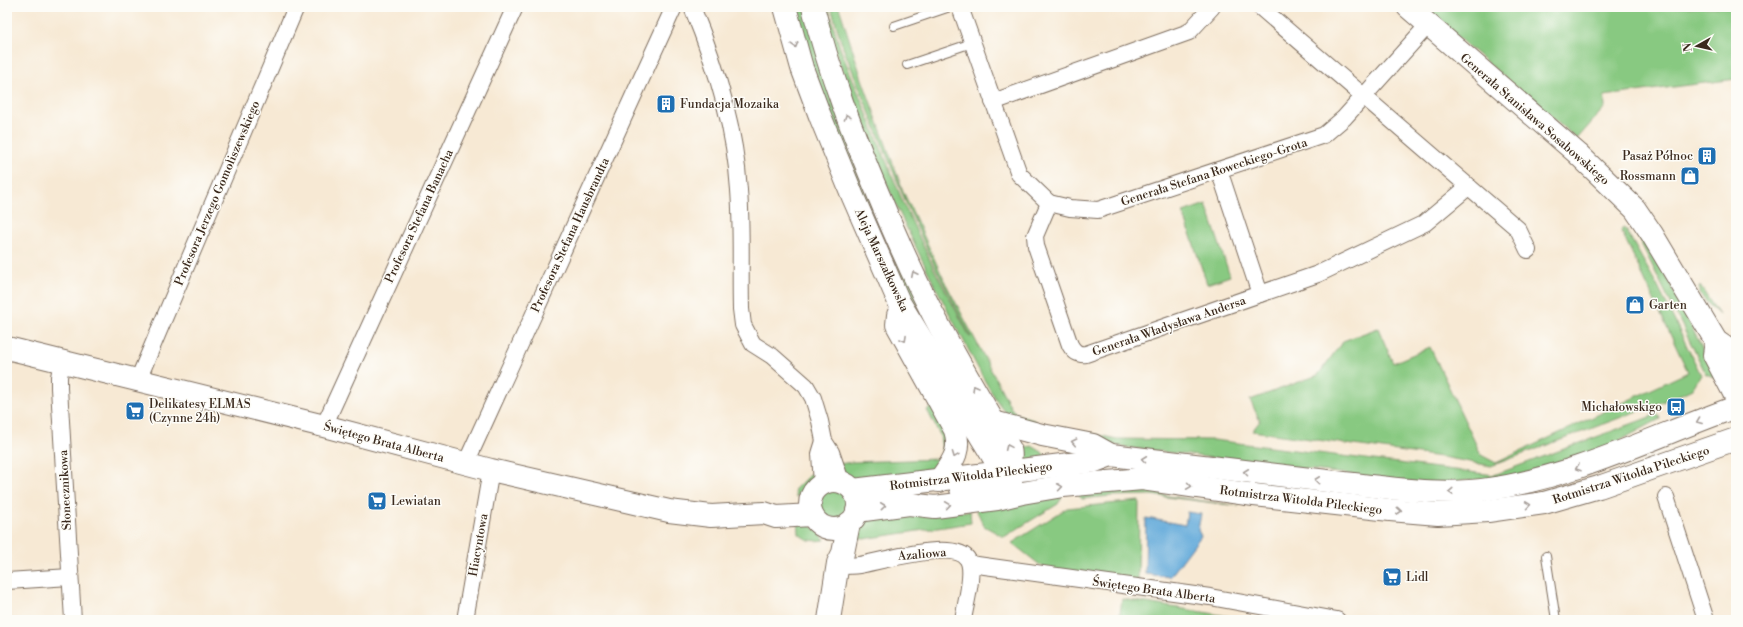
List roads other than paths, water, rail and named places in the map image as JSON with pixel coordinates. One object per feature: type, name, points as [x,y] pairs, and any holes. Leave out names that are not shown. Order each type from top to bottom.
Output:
[{"type":"main road","name":"Aleja Marszałkowska","points":[[785,7],[802,68],[820,116],[853,197],[899,302],[1002,473],[1022,492]]},
{"type":"main road","name":"Aleja Marszałkowska","points":[[813,7],[819,32],[846,115],[897,239],[942,332],[1011,453],[1010,461],[1002,473]]},
{"type":"main road","name":"Generała Stanisława Sosabowskiego","points":[[1408,7],[1578,154],[1635,209],[1652,234],[1716,341],[1726,348],[1736,364]]},
{"type":"main road","points":[[899,302],[897,325],[955,430],[958,439],[956,454],[939,481]]},
{"type":"main road","name":"Generała Stanisława Sosabowskiego","points":[[1716,341],[1714,355],[1736,398]]},
{"type":"main road","name":"Świętego Brata Alberta","points":[[7,348],[324,426],[491,470],[669,511],[711,516],[764,513],[776,517],[819,521],[834,529],[842,528],[839,497],[790,503],[776,507],[764,513]]},
{"type":"main road","name":"Rotmistrza Witolda Pileckiego","points":[[994,422],[1042,435],[1093,445],[1111,455],[1284,476],[1435,492],[1488,490],[1533,481],[1578,468],[1736,408]]},
{"type":"main road","name":"Rotmistrza Witolda Pileckiego","points":[[839,497],[935,507],[1063,486],[1142,479],[1254,495],[1390,510],[1438,514],[1488,511],[1544,503],[1613,482],[1736,439]]},
{"type":"main road","name":"Rotmistrza Witolda Pileckiego","points":[[839,497],[939,481],[1095,461],[1111,455]]},
{"type":"main road","points":[[909,504],[933,493],[986,486],[997,479],[1002,473]]},
{"type":"main road","points":[[829,620],[838,564],[843,553],[839,497],[810,500],[832,555],[838,564]]},
{"type":"street","name":"Profesora Jerzego Gomoliszewskiego","points":[[138,380],[296,7]]},
{"type":"street","name":"Profesora Stefana Banacha","points":[[324,426],[515,7]]},
{"type":"street","name":"Profesora Stefana Hausbrandta","points":[[466,463],[674,7]]},
{"type":"street","points":[[692,7],[723,95],[730,124],[739,189],[741,309],[743,325],[754,344],[772,356],[806,386],[818,413],[824,441],[831,452],[839,497]]},
{"type":"street","points":[[960,7],[1019,174],[1048,203]]},
{"type":"street","points":[[993,102],[1189,32],[1212,7]]},
{"type":"street","points":[[1260,7],[1518,229],[1528,250]]},
{"type":"street","name":"Generała Stefana Roweckiego-Grota","points":[[1048,203],[1070,208],[1098,210],[1324,135],[1344,118],[1363,95],[1428,25]]},
{"type":"street","points":[[1219,170],[1260,294]]},
{"type":"street","name":"Generała Władysława Andersa","points":[[1048,203],[1035,236],[1036,246],[1070,345],[1078,354],[1086,354],[1318,274],[1413,230],[1437,215],[1468,187]]},
{"type":"street","name":"Słonecznikowa","points":[[62,361],[59,377],[59,388],[73,620]]},
{"type":"street","name":"Hiacyntowa","points":[[465,620],[491,470]]},
{"type":"street","points":[[1666,497],[1706,620]]},
{"type":"street","name":"Azaliowa","points":[[838,564],[859,565],[901,555],[951,551],[964,555],[970,564]]},
{"type":"street","points":[[963,620],[970,577],[970,564]]},
{"type":"street","name":"Świętego Brata Alberta","points":[[970,564],[1210,598],[1337,620]]},
{"type":"street","points":[[7,582],[70,577]]},
{"type":"lane","points":[[894,26],[950,7]]},
{"type":"lane","points":[[907,65],[972,43]]},
{"type":"lane","points":[[1546,556],[1556,620]]},
{"type":"water","points":[[1187,512],[1201,514],[1198,530],[1201,536],[1170,577],[1145,574],[1146,518],[1185,525]]},
{"type":"place","name":"Fundacja Mozaika","points":[[666,104]]},
{"type":"place","name":"Pasaż Północ","points":[[1707,156]]},
{"type":"place","name":"Rossmann","points":[[1690,176]]},
{"type":"place","name":"Garten","points":[[1635,305]]},
{"type":"place","name":"Michałowskigo","points":[[1676,407]]},
{"type":"place","name":"Delikatesy ELMAS (Czynne 24h)","points":[[135,411]]},
{"type":"place","name":"Lewiatan","points":[[377,501]]},
{"type":"place","name":"Lidl","points":[[1392,577]]}]
